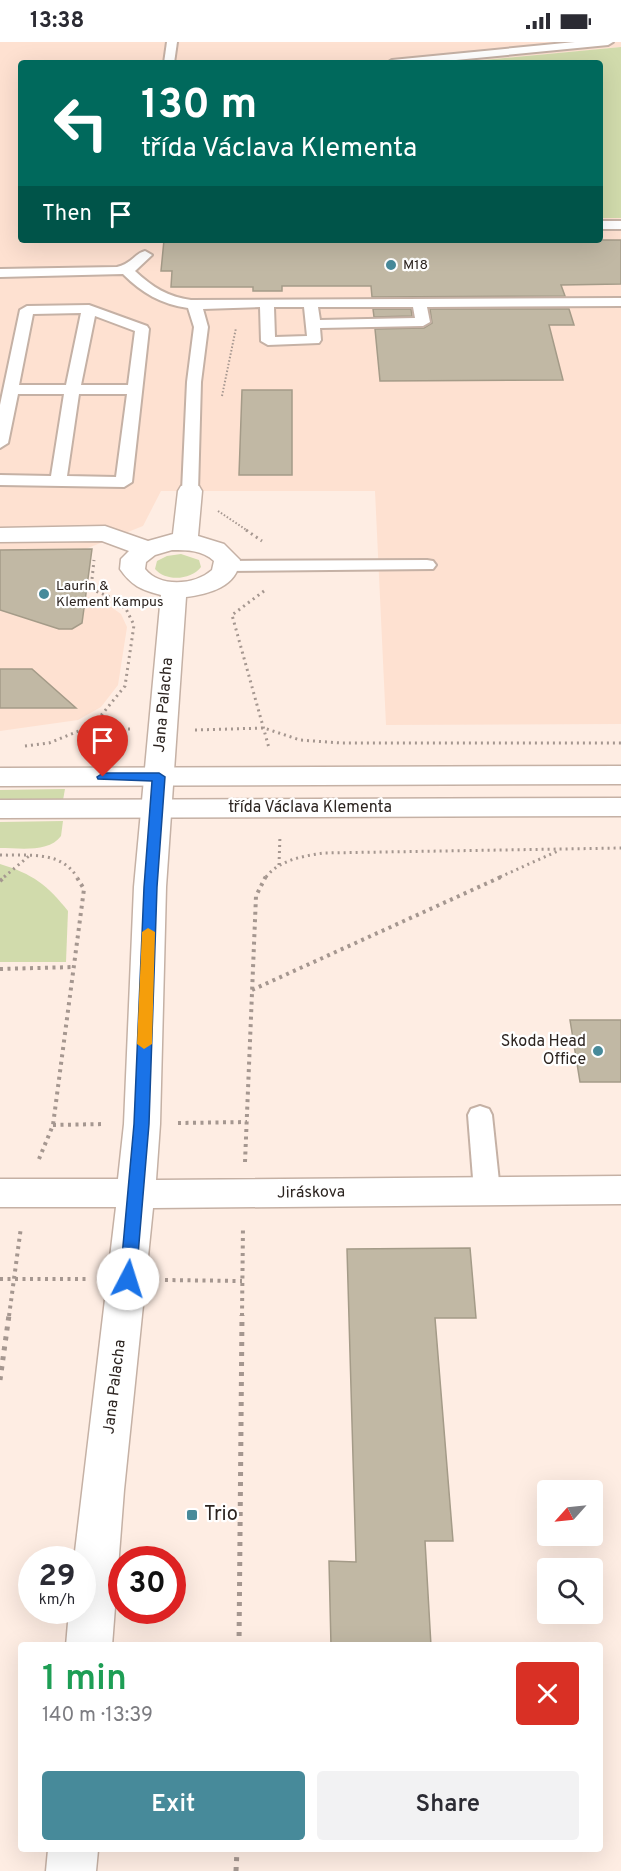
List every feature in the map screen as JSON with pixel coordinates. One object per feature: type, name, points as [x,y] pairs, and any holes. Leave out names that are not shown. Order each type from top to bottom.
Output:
[{"type":"street","points":[[185,542],[190,491]]},
{"type":"street","points":[[0,535],[105,533],[147,549]]},
{"type":"street","points":[[185,542],[212,547],[221,553],[227,560],[224,575],[196,588],[174,590],[159,589],[137,579],[132,564],[136,556],[147,549],[185,542]]},
{"type":"street","name":"Jana Palacha","points":[[89,1642],[102,1490],[128,1279],[142,1124],[150,887],[174,590]]},
{"type":"street","name":"třída Václava Klementa","points":[[0,777],[621,775]]},
{"type":"street","name":"třída Václava Klementa","points":[[0,809],[621,807]]},
{"type":"street","name":"Jiráskova","points":[[13,1193],[244,1194],[621,1190]]},
{"type":"street","points":[[71,1871],[73,1852]]},
{"type":"lane","points":[[169,60],[172,42]]},
{"type":"lane","points":[[423,60],[608,42]]},
{"type":"lane","points":[[603,225],[621,225]]},
{"type":"lane","points":[[0,273],[127,270],[141,263],[146,255]]},
{"type":"lane","points":[[127,270],[140,285],[159,297],[195,307],[267,303],[621,302]]},
{"type":"lane","points":[[313,324],[423,322],[419,302]]},
{"type":"lane","points":[[267,303],[268,341],[314,340],[311,303]]},
{"type":"lane","points":[[190,491],[194,382],[201,327],[195,307]]},
{"type":"lane","points":[[58,481],[72,390],[90,309]]},
{"type":"lane","points":[[0,443],[27,310],[90,309],[142,329],[124,482],[0,480]]},
{"type":"lane","points":[[11,389],[136,390]]},
{"type":"lane","points":[[227,566],[427,565]]},
{"type":"lane","points":[[480,1115],[487,1191]]},
{"type":"path","points":[[190,491],[268,546],[274,565],[272,584],[232,615],[264,728],[300,740],[341,743],[621,743]]},
{"type":"path","points":[[20,746],[49,743],[86,728]]},
{"type":"path","points":[[252,990],[564,848]]},
{"type":"path","points":[[239,1642],[242,1281],[256,896],[267,875],[279,865],[305,856],[351,851],[621,848]]},
{"type":"path","points":[[0,855],[50,856],[71,868],[84,889],[53,1125],[13,1193],[14,1279],[0,1380]]},
{"type":"path","points":[[0,881],[29,856]]},
{"type":"path","points":[[0,969],[74,967]]},
{"type":"path","points":[[0,1279],[89,1279]]},
{"type":"path","points":[[165,1280],[242,1281]]},
{"type":"path","points":[[236,1871],[237,1852]]},
{"type":"shaded area","points":[[0,42],[621,42],[621,47],[484,60],[18,60],[18,243],[603,243],[603,218],[621,218],[621,724],[386,725],[375,491],[161,491],[143,526],[68,556],[65,590],[104,602],[121,614],[127,627],[118,685],[101,707],[78,720],[0,731]]},
{"type":"green space","points":[[621,47],[621,218],[603,218],[603,60],[484,60]]},
{"type":"green space","points":[[181,554],[199,560],[201,567],[191,575],[178,578],[165,576],[155,569],[157,561],[167,556]]},
{"type":"green space","points":[[65,789],[63,800],[0,800],[0,790]]},
{"type":"green space","points":[[63,821],[61,836],[49,845],[33,848],[0,848],[0,822]]},
{"type":"green space","points":[[0,864],[30,876],[53,894],[68,911],[66,962],[0,962]]},
{"type":"building","name":"M18","points":[[603,240],[621,240],[621,284],[561,285],[565,296],[372,297],[371,286],[282,286],[282,291],[253,291],[253,287],[171,287],[172,271],[161,271],[164,243],[603,243]]},
{"type":"building","points":[[373,309],[411,309],[412,316],[374,317]]},
{"type":"building","points":[[430,309],[569,309],[574,325],[549,325],[563,380],[380,381],[375,329],[424,328],[432,323]]},
{"type":"building","points":[[242,390],[292,390],[292,475],[239,475]]},
{"type":"building","name":"Laurin & Klement Kampus","points":[[92,549],[82,623],[72,629],[59,629],[0,610],[0,550]]},
{"type":"building","points":[[0,669],[32,669],[76,708],[0,708]]},
{"type":"building","name":"Skoda Head Office","points":[[570,1020],[621,1020],[621,1082],[580,1082]]},
{"type":"building","points":[[470,1248],[476,1318],[435,1318],[453,1541],[425,1541],[431,1642],[331,1642],[329,1561],[356,1562],[347,1249]]},
{"type":"slow traffic","points":[[144,1044],[148,932]]},
{"type":"place","name":"M18","points":[[391,265]]},
{"type":"place","name":"Laurin & Klement Kampus","points":[[44,594]]},
{"type":"place","name":"Skoda Head Office","points":[[598,1051]]},
{"type":"place","name":"Trio","points":[[192,1515]]},
{"type":"route","points":[[103,777],[159,777],[150,887],[142,1124],[128,1279]]}]
